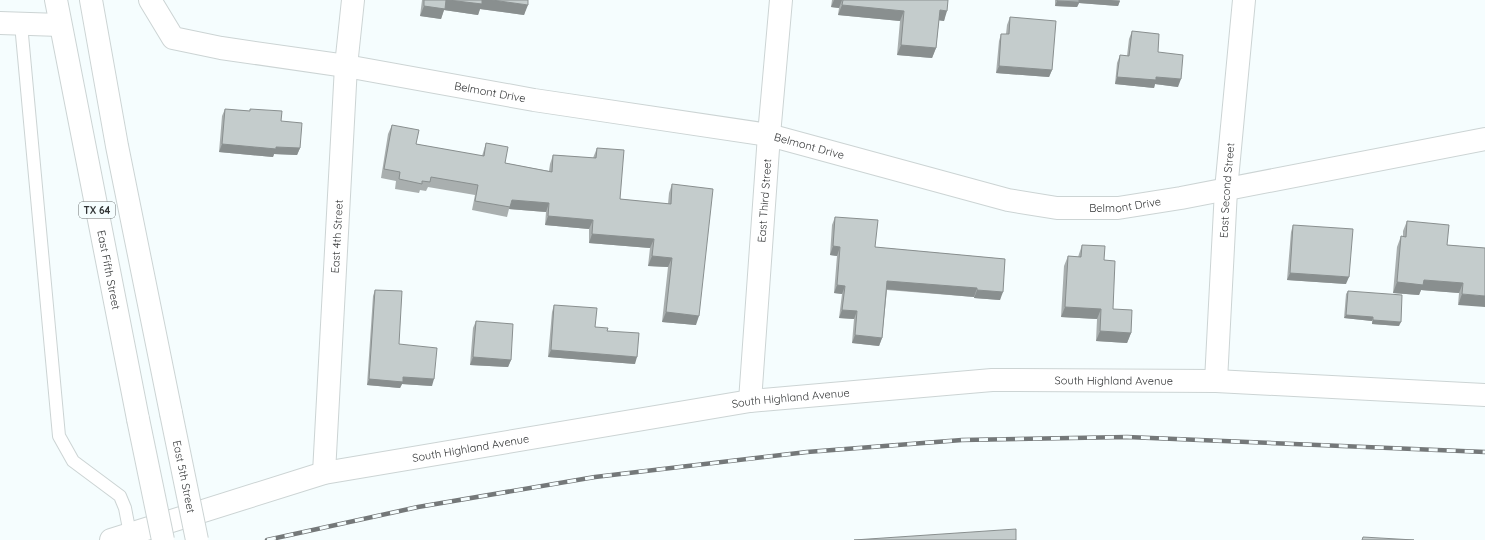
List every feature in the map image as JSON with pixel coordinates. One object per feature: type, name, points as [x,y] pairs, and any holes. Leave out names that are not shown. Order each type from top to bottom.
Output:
[{"type":"street","name":"East Fifth Street","points":[[56,0],[163,540]]},
{"type":"street","name":"East 5th Street","points":[[91,0],[117,146],[197,540]]},
{"type":"street","name":"Belmont Drive","points":[[150,0],[173,38],[221,48],[346,66],[534,100],[769,135],[1008,200],[1057,208],[1118,208],[1226,190],[1485,139]]},
{"type":"street","name":"East 4th Street","points":[[324,473],[346,66],[353,0]]},
{"type":"street","name":"East Third Street","points":[[750,401],[769,135],[781,0]]},
{"type":"street","name":"East Second Street","points":[[1216,381],[1226,190],[1244,0]]},
{"type":"street","points":[[11,23],[60,25]]},
{"type":"street","name":"South Highland Avenue","points":[[121,537],[324,473],[750,401],[992,380],[1216,381],[1485,395]]},
{"type":"lane","points":[[11,23],[58,436],[73,461],[120,496],[125,508],[121,537]]},
{"type":"building","points":[[424,0],[446,0],[445,9],[424,6]]},
{"type":"building","points":[[448,0],[482,0],[482,4]]},
{"type":"building","points":[[492,0],[528,0],[528,5]]},
{"type":"building","points":[[843,0],[948,0],[947,11],[940,10],[936,48],[901,45],[904,11],[842,5]]},
{"type":"building","points":[[1079,0],[1079,2],[1057,1]]},
{"type":"building","points":[[1010,17],[1056,21],[1052,70],[999,66],[1001,34],[1009,34]]},
{"type":"building","points":[[1132,31],[1159,34],[1158,52],[1183,55],[1181,79],[1156,77],[1156,80],[1117,77],[1120,55],[1129,56]]},
{"type":"building","points":[[225,109],[282,111],[281,121],[302,123],[300,148],[276,147],[276,149],[222,144]]},
{"type":"building","points":[[392,125],[419,130],[416,144],[484,156],[486,143],[508,147],[505,163],[552,172],[553,155],[596,158],[597,148],[624,150],[620,199],[671,204],[672,184],[713,189],[699,316],[666,312],[672,258],[652,256],[654,239],[592,234],[593,220],[548,216],[549,203],[512,200],[510,207],[475,201],[478,185],[431,177],[430,182],[422,181],[422,184],[399,179],[400,172],[384,169]]},
{"type":"building","points":[[835,217],[878,220],[875,247],[1005,259],[1003,292],[977,290],[977,288],[887,281],[882,338],[855,335],[857,311],[842,310],[845,286],[837,285],[840,247],[833,246]]},
{"type":"building","points":[[1407,221],[1449,225],[1447,245],[1485,248],[1485,296],[1462,294],[1463,283],[1424,280],[1423,285],[1397,282],[1401,236],[1406,237]]},
{"type":"building","points":[[1293,225],[1353,229],[1349,277],[1290,273]]},
{"type":"building","points":[[1082,245],[1105,246],[1104,260],[1115,261],[1113,309],[1132,310],[1131,333],[1100,331],[1101,309],[1065,307],[1068,256],[1081,257]]},
{"type":"building","points":[[375,290],[402,291],[399,344],[437,348],[434,379],[403,377],[403,382],[369,379]]},
{"type":"building","points":[[1348,291],[1402,295],[1401,322],[1373,320],[1373,317],[1346,315]]},
{"type":"building","points":[[554,305],[597,308],[595,327],[608,328],[607,331],[639,333],[637,357],[551,350]]},
{"type":"building","points":[[476,321],[513,324],[511,360],[473,357]]},
{"type":"building","points":[[1016,529],[1016,540],[854,540]]},
{"type":"building","points":[[1363,537],[1414,540],[1362,540]]},
{"type":"railway","points":[[267,540],[418,507],[595,477],[807,452],[962,440],[1127,437],[1485,452]]}]
